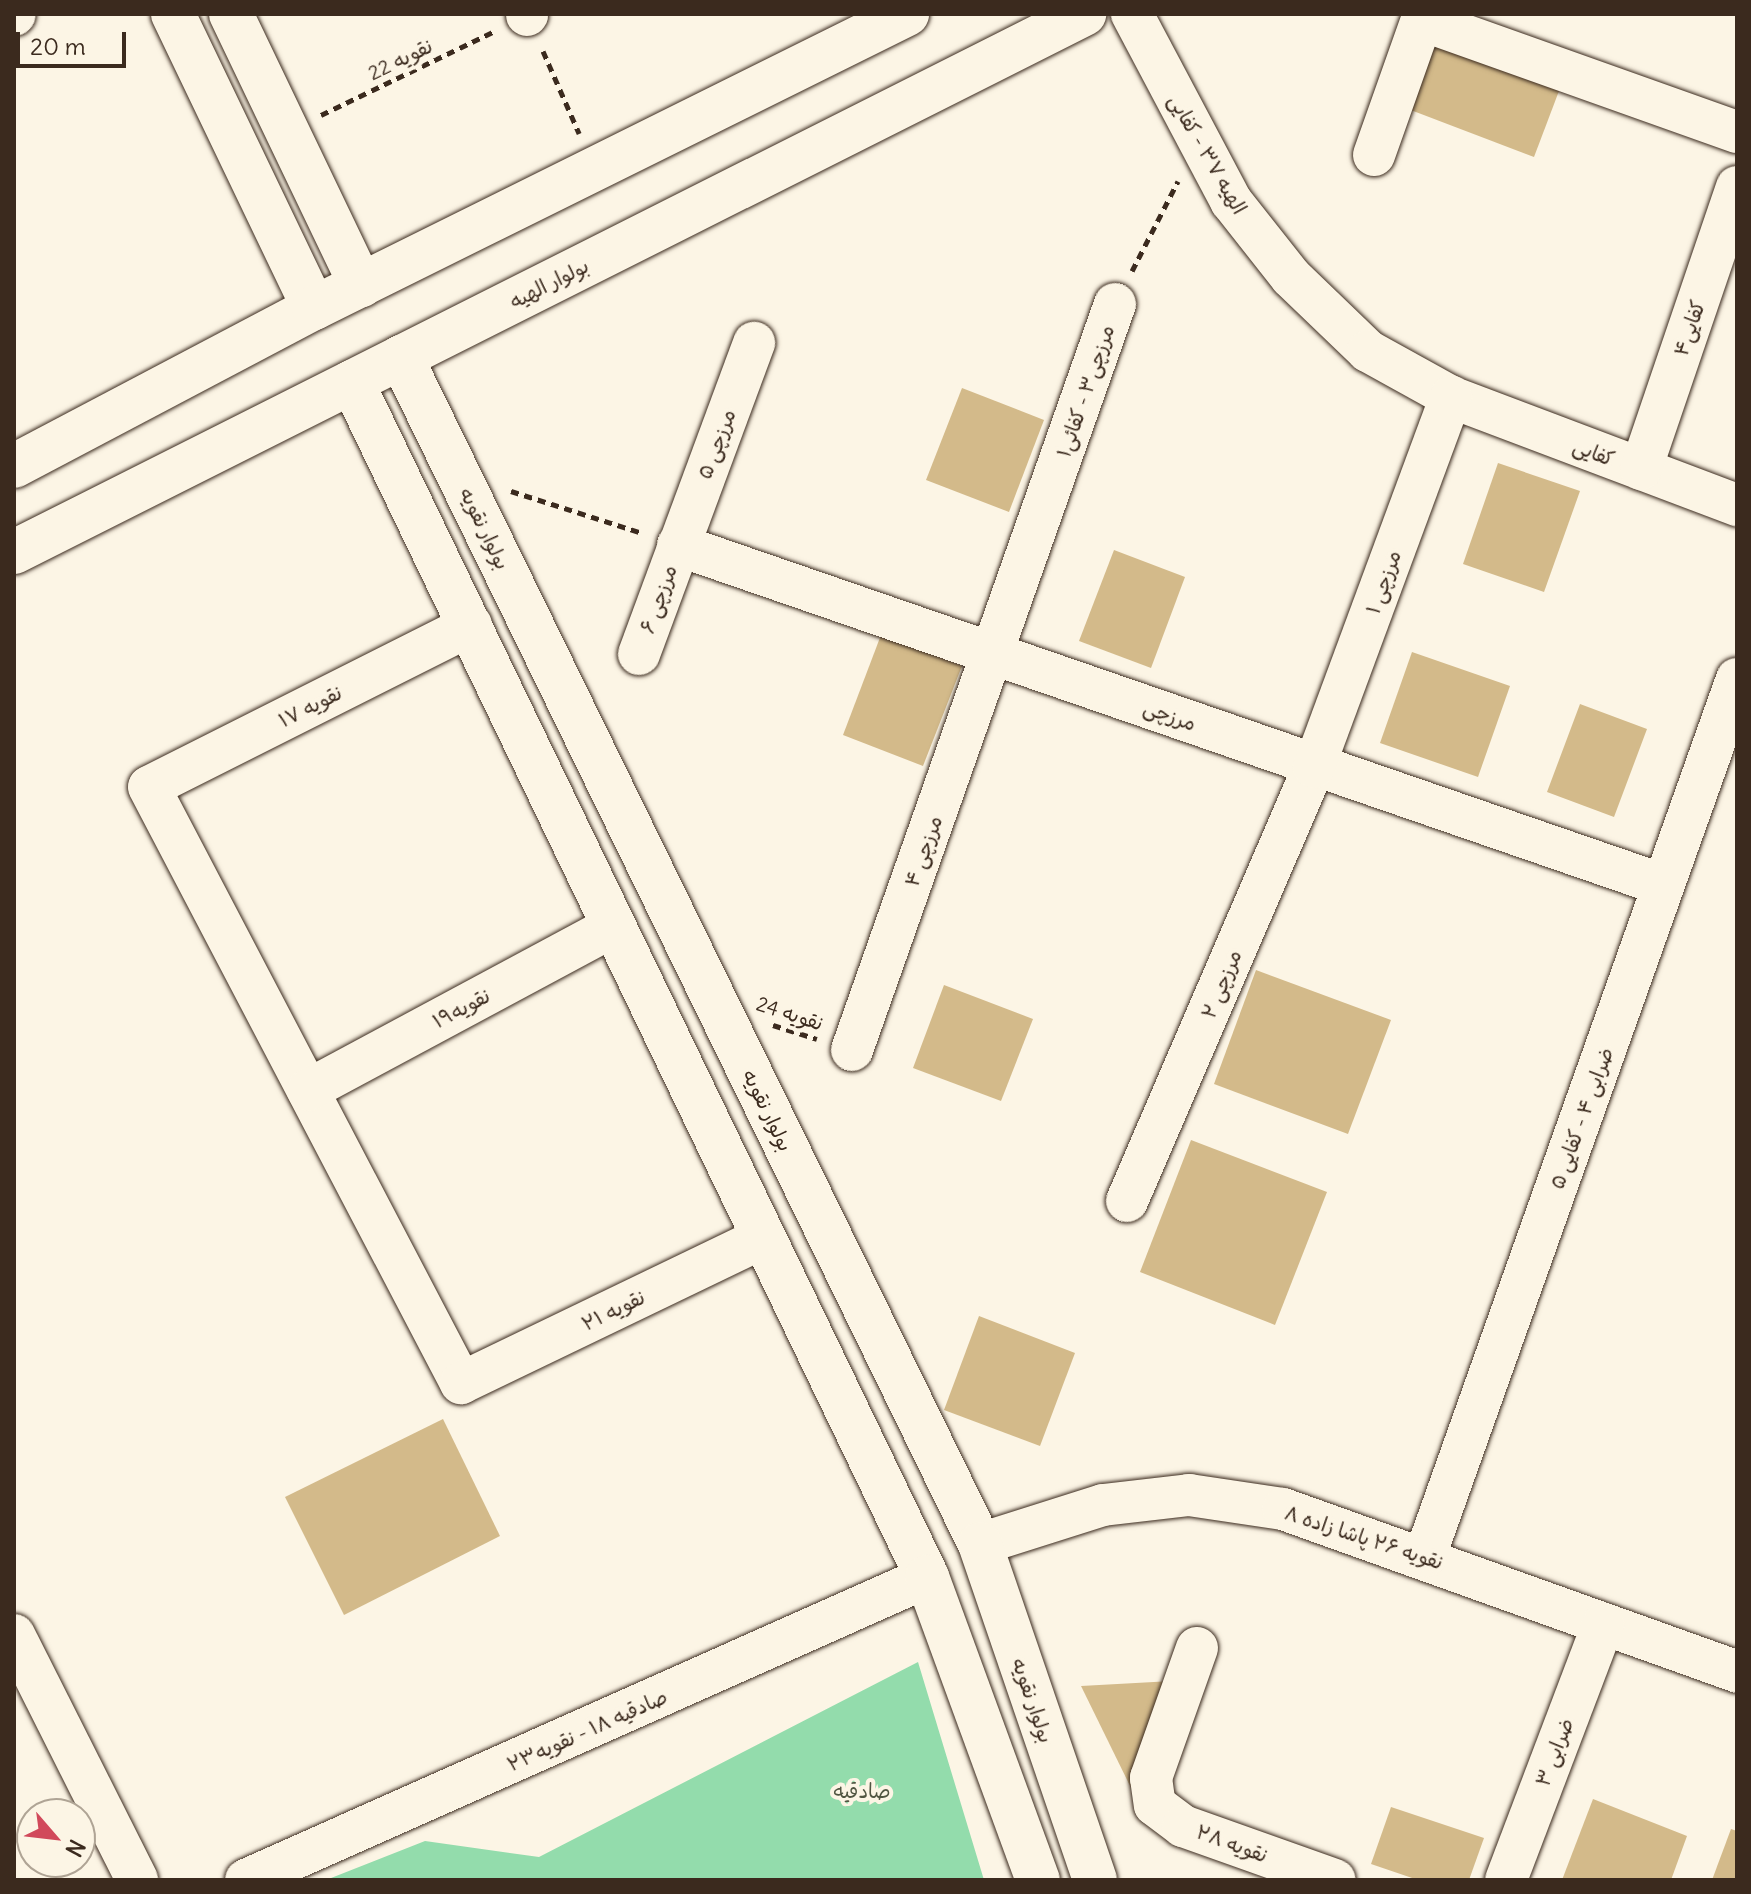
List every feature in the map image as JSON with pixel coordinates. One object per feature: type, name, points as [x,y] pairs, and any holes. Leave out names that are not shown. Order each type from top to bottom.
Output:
[{"type":"main road","points":[[173,14],[314,308]]},
{"type":"main road","points":[[231,14],[361,285]]},
{"type":"main road","points":[[14,466],[314,308],[907,14]]},
{"type":"main road","name":"بولوار الهیه","points":[[14,552],[1084,14]]},
{"type":"main road","name":"بولوار نقویه","points":[[401,357],[980,1544],[1095,1880]]},
{"type":"main road","points":[[352,382],[927,1577],[1038,1880]]},
{"type":"street","name":"الهیه ۳۷ - کفایی","points":[[1132,14],[1231,201],[1291,277],[1368,351],[1451,397]]},
{"type":"street","points":[[1374,155],[1423,17],[1737,132]]},
{"type":"street","name":"کفایی۴","points":[[1641,469],[1737,187]]},
{"type":"street","name":"مرزچی۳ - کفائی۱","points":[[993,652],[1115,304]]},
{"type":"street","name":"مرزچی ۵","points":[[678,545],[754,343]]},
{"type":"street","name":"کفایی","points":[[1451,397],[1737,505]]},
{"type":"street","name":"مرزچی ۱","points":[[1314,767],[1451,397]]},
{"type":"street","name":"مرزچی","points":[[678,545],[1663,885]]},
{"type":"street","name":"مرزچی ۶","points":[[639,654],[678,545]]},
{"type":"street","name":"نقویه ۱۷","points":[[308,1090],[149,787],[471,625]]},
{"type":"street","name":"مرزچی ۴","points":[[852,1050],[993,652]]},
{"type":"street","name":"ضرابی ۴ - کفایی ۵","points":[[1425,1556],[1737,679]]},
{"type":"street","name":"مرزچی ۲","points":[[1127,1201],[1314,767]]},
{"type":"street","name":"نقویه۱۹","points":[[308,1090],[614,926]]},
{"type":"street","name":"نقویه ۲۱","points":[[308,1090],[461,1383],[764,1237]]},
{"type":"street","name":"نقویه ۲۶ پاشا زاده ۸","points":[[980,1544],[1103,1505],[1189,1495],[1283,1509],[1425,1556],[1737,1672]]},
{"type":"street","name":"صادقیه ۱۸ - نقویه۲۳","points":[[246,1880],[927,1577]]},
{"type":"street","name":"ضرابی ۳","points":[[1506,1880],[1603,1624]]},
{"type":"street","points":[[14,1635],[137,1880]]},
{"type":"street","name":"نقویه ۲۸","points":[[1197,1648],[1151,1778],[1155,1805],[1183,1826],[1335,1880]]},
{"type":"path","name":"نقویه 22","points":[[287,131],[527,15]]},
{"type":"path","points":[[527,15],[595,168]]},
{"type":"path","name":"مرزچی۳ - کفائی۱","points":[[1115,304],[1199,140]]},
{"type":"path","points":[[458,474],[678,545]]},
{"type":"path","name":"نقویه 24","points":[[718,1007],[852,1050]]},
{"type":"green space","name":"صادقیه","points":[[918,1662],[984,1880],[326,1880],[425,1841],[539,1857]]},
{"type":"building","points":[[1436,35],[1562,83],[1534,157],[1408,109]]},
{"type":"building","points":[[962,388],[1044,420],[1009,512],[926,480]]},
{"type":"building","points":[[1498,463],[1580,491],[1544,592],[1463,564]]},
{"type":"building","points":[[1114,550],[1185,577],[1151,668],[1079,641]]},
{"type":"building","points":[[881,635],[962,666],[923,766],[843,735]]},
{"type":"building","points":[[1412,652],[1510,686],[1478,777],[1380,743]]},
{"type":"building","points":[[1580,704],[1647,729],[1614,817],[1547,792]]},
{"type":"building","points":[[1256,970],[1391,1020],[1348,1134],[1214,1084]]},
{"type":"building","points":[[944,985],[1033,1019],[1001,1101],[913,1068]]},
{"type":"building","points":[[1191,1140],[1327,1192],[1275,1325],[1140,1272]]},
{"type":"building","points":[[979,1316],[1075,1353],[1040,1446],[944,1410]]},
{"type":"building","points":[[443,1419],[500,1536],[344,1615],[285,1497]]},
{"type":"building","points":[[1172,1681],[1133,1792],[1081,1686]]},
{"type":"building","points":[[1593,1799],[1687,1836],[1671,1880],[1562,1880]]},
{"type":"building","points":[[1391,1807],[1484,1838],[1469,1880],[1418,1880],[1371,1864]]},
{"type":"building","points":[[1731,1829],[1737,1831],[1737,1880],[1712,1880]]}]
